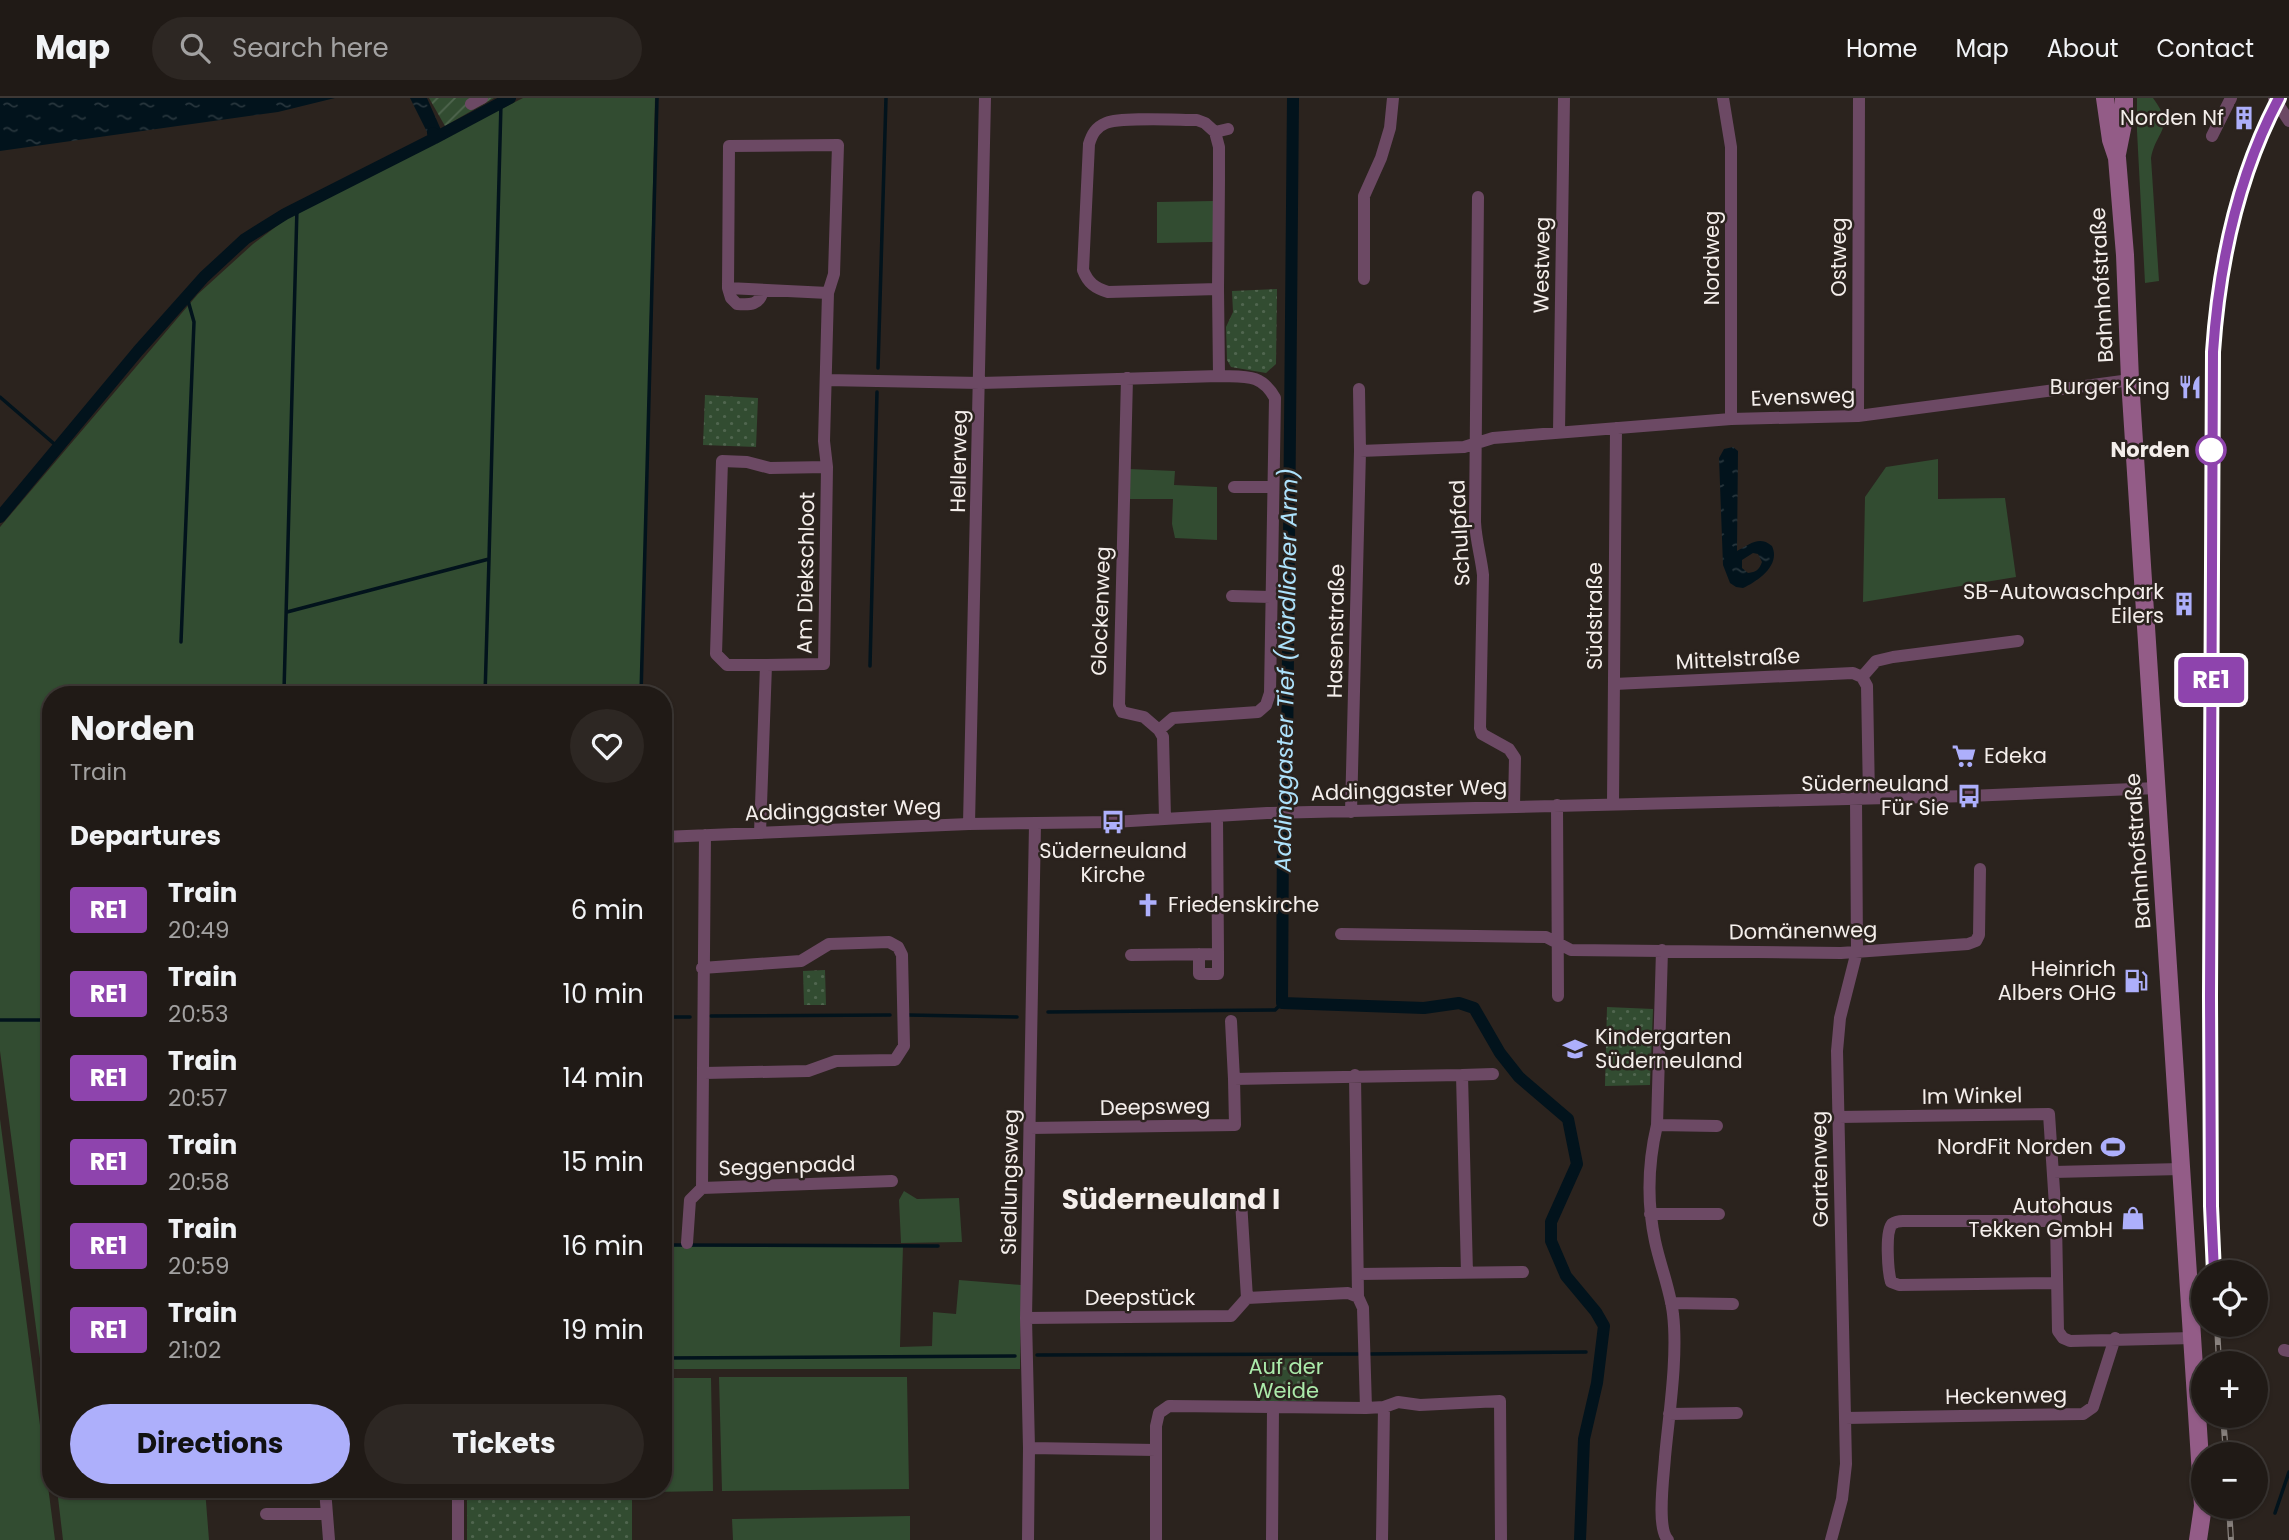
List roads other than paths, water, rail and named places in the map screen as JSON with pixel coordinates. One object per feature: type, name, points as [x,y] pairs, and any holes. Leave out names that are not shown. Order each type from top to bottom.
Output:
[{"type":"main road","name":"Bahnhofstraße","points":[[2105,98],[2111,140],[2117,158],[2125,255],[2130,380],[2203,1506],[2198,1540]]},
{"type":"main road","name":"Bahnhofstraße","points":[[2117,158],[2124,119],[2124,98]]},
{"type":"street","name":"Hellerweg","points":[[969,824],[985,98]]},
{"type":"street","points":[[1364,279],[1364,196],[1381,158],[1390,128],[1393,98]]},
{"type":"street","name":"Westweg","points":[[1559,432],[1564,98]]},
{"type":"street","name":"Nordweg","points":[[1723,98],[1731,147],[1731,419]]},
{"type":"street","name":"Ostweg","points":[[1858,98],[1858,416]]},
{"type":"street","points":[[2212,136],[2231,98]]},
{"type":"street","points":[[2274,98],[2289,121]]},
{"type":"street","points":[[1218,289],[1108,292],[1097,289],[1087,280],[1083,270],[1089,144],[1091,135],[1098,127],[1114,121],[1197,120],[1221,130],[1219,376]]},
{"type":"street","name":"Am Diekschloot","points":[[766,665],[824,664],[827,461],[824,441],[828,293],[834,274],[838,145],[729,146],[728,288],[828,293]]},
{"type":"street","name":"Schulpfad","points":[[1478,197],[1476,541],[1483,575],[1480,728],[1482,734],[1509,749],[1516,758],[1514,806]]},
{"type":"street","points":[[826,380],[980,383],[1219,376],[1255,377],[1268,386],[1275,398],[1270,693],[1266,705],[1258,712],[1172,718],[1159,730],[1163,737],[1165,818]]},
{"type":"street","name":"Glockenweg","points":[[1127,379],[1119,705],[1122,712],[1144,717],[1159,730]]},
{"type":"street","name":"Evensweg","points":[[1477,443],[1493,438],[1731,419],[1858,416],[2130,380]]},
{"type":"street","name":"Hasenstraße","points":[[1351,812],[1360,452],[1359,389]]},
{"type":"street","name":"Südstraße","points":[[1613,804],[1616,428]]},
{"type":"street","points":[[1360,452],[1464,447],[1477,443]]},
{"type":"street","points":[[760,833],[766,665],[727,665],[716,654],[722,461],[747,462],[770,468],[827,461]]},
{"type":"street","points":[[1234,487],[1273,487]]},
{"type":"street","points":[[1231,596],[1272,597]]},
{"type":"street","points":[[1862,798],[1867,686],[1862,677],[1876,661],[2018,640]]},
{"type":"street","name":"Mittelstraße","points":[[1614,684],[1853,673],[1862,677]]},
{"type":"street","name":"Addinggaster Weg","points":[[672,837],[1267,813],[2157,788]]},
{"type":"street","name":"Gartenweg","points":[[1831,1540],[1842,1499],[1846,1464],[1837,1051],[1840,1018],[1857,951],[1862,798]]},
{"type":"street","points":[[1557,805],[1558,996]]},
{"type":"street","points":[[1199,954],[1199,974],[1218,974],[1217,816]]},
{"type":"street","name":"Siedlungsweg","points":[[1027,1540],[1029,1448],[1026,1318],[1035,824]]},
{"type":"street","points":[[702,1188],[705,835]]},
{"type":"street","name":"Domänenweg","points":[[1341,934],[1546,937],[1572,950],[1840,953],[1968,944],[1976,941],[1979,935],[1980,869]]},
{"type":"street","points":[[702,968],[801,961],[829,944],[889,942],[898,947],[902,955],[904,1036],[904,1046],[895,1060],[836,1060],[808,1071],[704,1073]]},
{"type":"street","points":[[1662,950],[1657,1125],[1650,1184],[1650,1214],[1671,1303],[1674,1348],[1663,1498],[1663,1533],[1668,1540]]},
{"type":"street","points":[[1131,955],[1218,954]]},
{"type":"street","name":"Deepsweg","points":[[1030,1128],[1235,1125],[1231,1021]]},
{"type":"street","name":"Deepsweg","points":[[1234,1079],[1493,1074]]},
{"type":"street","points":[[1355,1075],[1358,1297],[1363,1308],[1366,1408]]},
{"type":"street","points":[[1462,1075],[1467,1272]]},
{"type":"street","name":"Im Winkel","points":[[1838,1117],[2049,1114],[2053,1172]]},
{"type":"street","points":[[1657,1125],[1717,1126]]},
{"type":"street","points":[[2181,1170],[2053,1172],[2058,1331],[2063,1338],[2070,1341],[2193,1338]]},
{"type":"street","name":"Seggenpadd","points":[[687,1243],[690,1200],[702,1188],[892,1181]]},
{"type":"street","points":[[1241,1201],[1247,1298],[1348,1293],[1358,1297]]},
{"type":"street","points":[[1650,1214],[1719,1214]]},
{"type":"street","points":[[2056,1221],[1894,1222],[1890,1227],[1888,1251],[1891,1282],[1899,1285],[2057,1283]]},
{"type":"street","points":[[1358,1274],[1524,1272]]},
{"type":"street","name":"Deepstück","points":[[1026,1318],[1231,1317],[1247,1298]]},
{"type":"street","points":[[1671,1303],[1732,1304]]},
{"type":"street","name":"Heckenweg","points":[[1845,1418],[2083,1414],[2093,1407],[2115,1338]]},
{"type":"street","points":[[1156,1540],[1156,1426],[1159,1413],[1169,1406],[1366,1408],[1384,1407],[1398,1402],[1420,1405],[1500,1401],[1501,1540]]},
{"type":"street","points":[[1272,1540],[1273,1407]]},
{"type":"street","points":[[1382,1540],[1384,1407]]},
{"type":"street","points":[[1669,1414],[1737,1413]]},
{"type":"street","points":[[1029,1448],[1156,1450]]},
{"type":"street","points":[[325,1498],[328,1540]]},
{"type":"street","points":[[458,1498],[458,1540]]},
{"type":"street","points":[[266,1514],[325,1514]]},
{"type":"water","points":[[0,98],[335,98],[278,112],[0,151]]},
{"type":"water","points":[[410,98],[427,98],[445,139],[433,144]]},
{"type":"water","points":[[1733,447],[1738,451],[1737,551],[1754,542],[1763,541],[1772,546],[1774,553],[1771,566],[1766,572],[1743,588],[1730,583],[1723,565],[1719,458],[1724,449]],"holes":[[[1753,553],[1758,554],[1761,565],[1757,570],[1748,573],[1742,568],[1742,560]]]},
{"type":"waterway","name":"Addinggaster Tief (Nördlicher Arm)","points":[[433,133],[435,138],[510,98]]},
{"type":"waterway","points":[[641,686],[657,98]]},
{"type":"waterway","points":[[878,368],[886,98]]},
{"type":"waterway","name":"Addinggaster Tief (Nördlicher Arm)","points":[[1293,98],[1282,1003],[1424,1008],[1459,1003],[1474,1008],[1500,1053],[1519,1077],[1568,1119],[1577,1164],[1551,1222],[1551,1241],[1566,1276],[1596,1312],[1604,1326],[1597,1383],[1584,1439],[1580,1540]]},
{"type":"waterway","points":[[287,612],[489,559],[501,103]]},
{"type":"waterway","points":[[0,517],[138,351],[204,277],[245,239],[285,214],[435,138]]},
{"type":"waterway","points":[[284,686],[297,208]]},
{"type":"waterway","points":[[181,642],[194,322],[187,297]]},
{"type":"waterway","points":[[870,666],[877,392]]},
{"type":"waterway","points":[[0,397],[59,448]]},
{"type":"waterway","points":[[485,686],[489,559]]},
{"type":"waterway","points":[[1048,1012],[1275,1010],[1282,1003]]},
{"type":"waterway","points":[[711,1016],[890,1015]]},
{"type":"waterway","points":[[908,1015],[1017,1017]]},
{"type":"waterway","points":[[672,1017],[690,1017]]},
{"type":"waterway","points":[[0,1020],[42,1020]]},
{"type":"waterway","points":[[672,1245],[938,1246]]},
{"type":"waterway","points":[[1371,1354],[1586,1352]]},
{"type":"waterway","points":[[1037,1355],[1358,1354]]},
{"type":"waterway","points":[[672,1358],[1015,1356]]},
{"type":"waterway","points":[[2275,1513],[2289,1472]]},
{"type":"railway","points":[[2213,1260],[2210,996],[2213,352],[2220,286],[2232,222],[2252,159],[2279,98]]},
{"type":"railway","points":[[2218,1337],[2218,1351]]},
{"type":"railway","points":[[2224,1428],[2225,1442]]},
{"type":"railway","points":[[2230,1519],[2231,1540]]},
{"type":"train","name":"RE1","points":[[2213,1260],[2210,996],[2213,352],[2218,296],[2237,202],[2254,152],[2279,98]]},
{"type":"place","name":"Norden Nf","points":[[2244,118]]},
{"type":"place","name":"Burger King","points":[[2190,387]]},
{"type":"place","name":"Norden","points":[[2211,450]]},
{"type":"place","name":"SB-Autowaschpark Eilers","points":[[2184,604]]},
{"type":"place","name":"Edeka","points":[[1964,756]]},
{"type":"place","name":"Süderneuland Für Sie","points":[[1969,796]]},
{"type":"place","name":"Süderneuland Kirche","points":[[1113,822]]},
{"type":"place","name":"Friedenskirche","points":[[1148,905]]},
{"type":"place","name":"Heinrich Albers OHG","points":[[2136,981]]},
{"type":"place","name":"Kindergarten Süderneuland","points":[[1575,1049]]},
{"type":"place","name":"NordFit Norden","points":[[2113,1147]]},
{"type":"place","name":"Autohaus Tekken GmbH","points":[[2133,1218]]},
{"type":"district","name":"Süderneuland I","points":[[1171,1199]]},
{"type":"park label","name":"Auf der Weide","points":[[1286,1379]]}]
